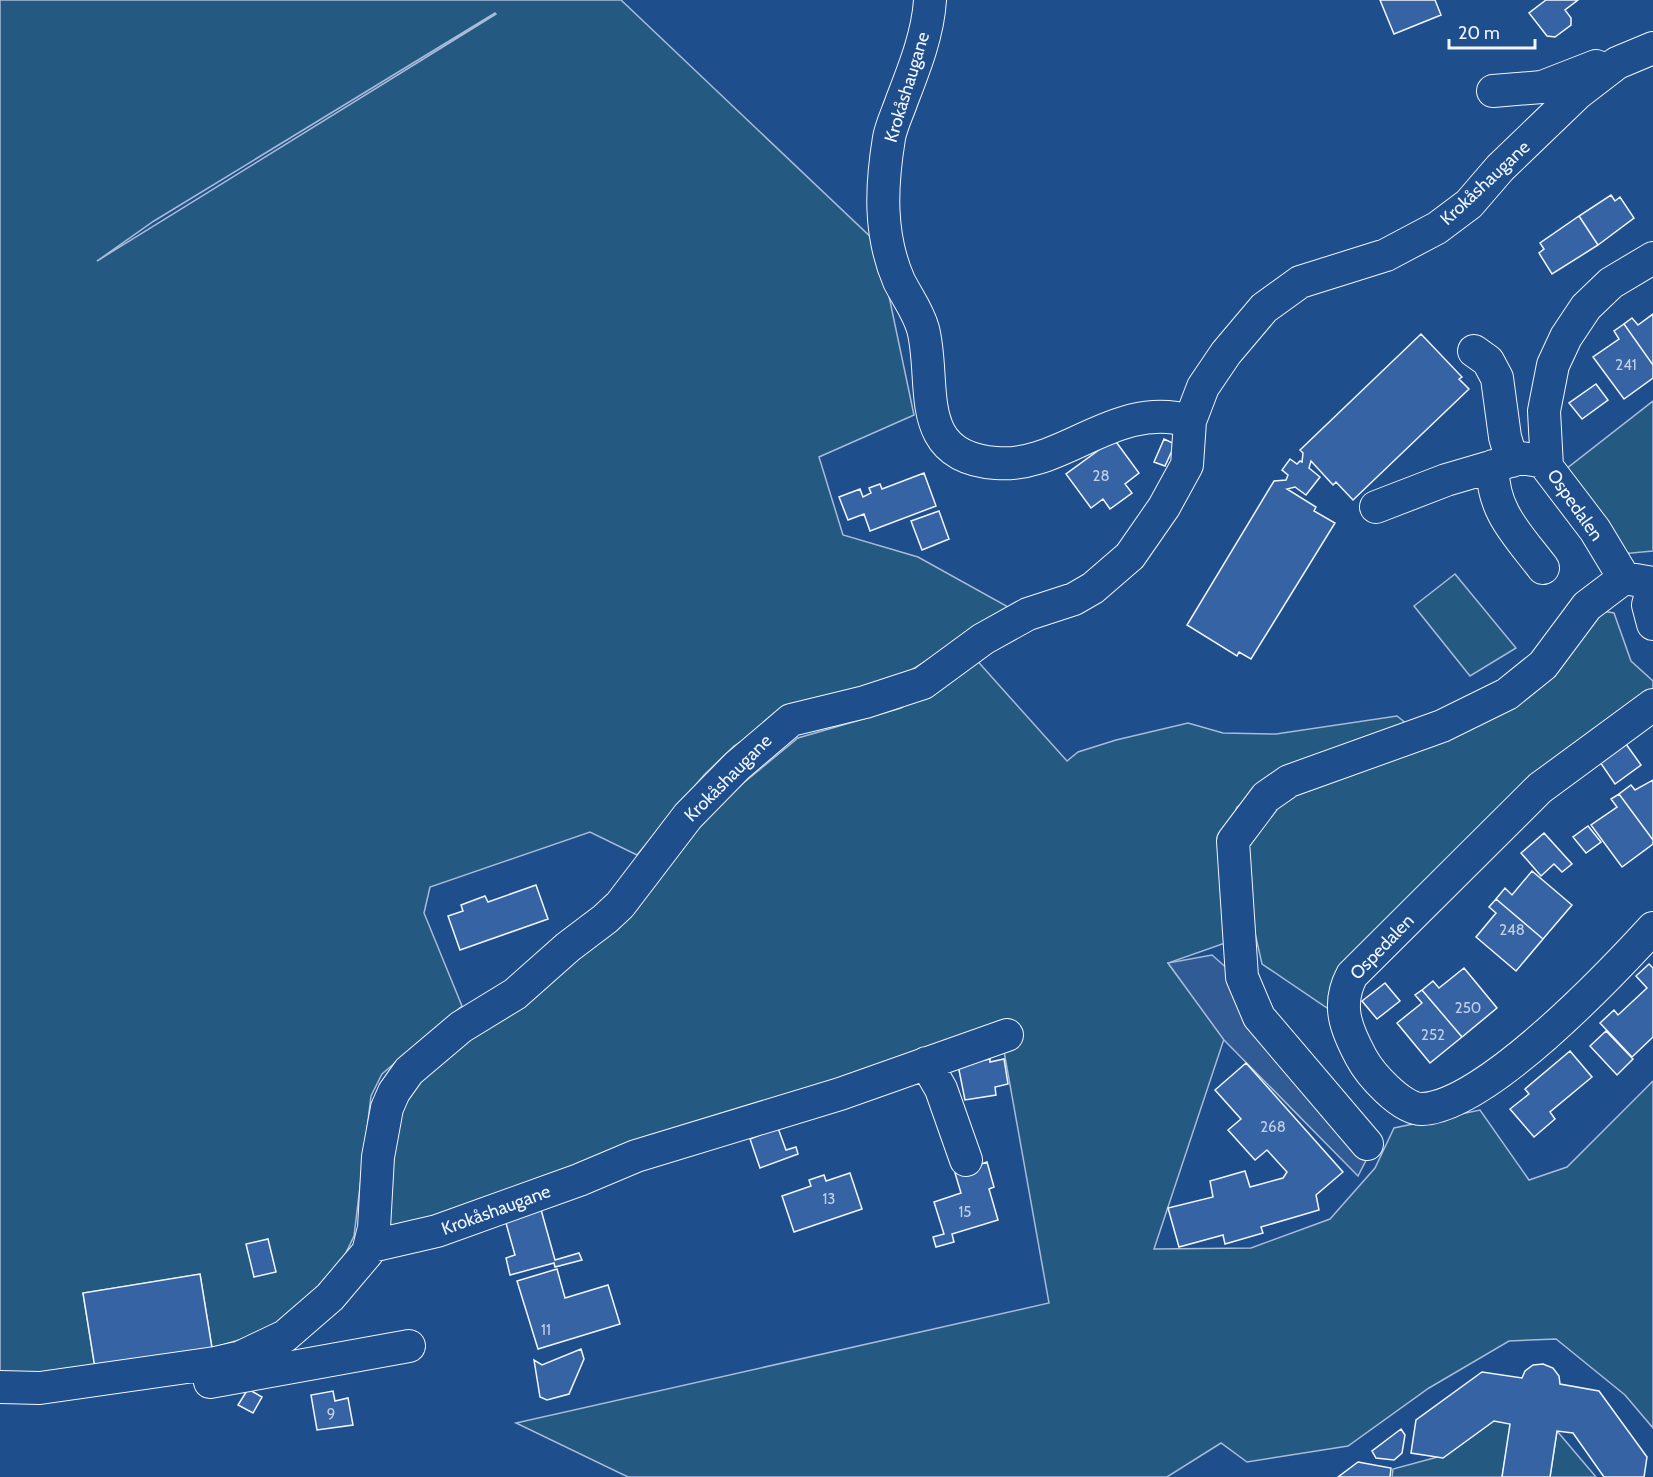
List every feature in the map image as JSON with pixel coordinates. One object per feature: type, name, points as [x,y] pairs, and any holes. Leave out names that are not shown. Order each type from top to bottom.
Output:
[{"type":"street","name":"Krokåshaugane","points":[[930,0],[916,62],[889,136],[882,223],[896,271],[923,331],[935,425],[948,443],[961,454],[978,461],[997,464],[1020,462],[1040,456],[1115,424],[1149,417],[1177,417],[1191,421]]},
{"type":"street","name":"Krokåshaugane","points":[[1007,1035],[987,1044],[840,1094],[636,1156],[579,1180],[437,1231],[372,1246],[378,1157],[387,1108],[394,1092],[409,1071],[461,1027],[515,994],[620,905],[688,816],[737,765],[781,726],[791,720],[865,702],[923,683],[992,634],[1028,614],[1074,599],[1094,588],[1130,556],[1164,507],[1186,465],[1191,421],[1203,387],[1226,353],[1264,308],[1300,282],[1386,255],[1437,228],[1469,204],[1500,168],[1578,93],[1617,63],[1653,48]]},
{"type":"street","name":"Krokåshaugane","points":[[1493,91],[1542,87],[1561,82],[1579,71],[1606,63],[1617,63]]},
{"type":"street","name":"Ospedalen","points":[[1643,582],[1595,530],[1546,462],[1544,411],[1552,365],[1566,337],[1586,307],[1611,283],[1653,258]]},
{"type":"street","points":[[1474,351],[1488,361],[1497,378],[1504,437],[1503,463],[1492,486],[1502,514],[1543,568]]},
{"type":"street","name":"Ospedalen","points":[[1376,507],[1446,480],[1521,458],[1546,462]]},
{"type":"street","points":[[1367,1144],[1259,1017],[1242,978],[1233,841],[1266,797],[1289,782],[1442,726],[1507,694],[1543,665],[1587,606],[1643,582],[1653,624]]},
{"type":"street","name":"Ospedalen","points":[[1653,705],[1540,788],[1352,975],[1347,985],[1342,1010],[1349,1033],[1363,1060],[1392,1093],[1404,1103],[1420,1109],[1437,1106],[1462,1096],[1502,1072],[1613,972],[1653,928]]},
{"type":"street","points":[[926,1063],[941,1089],[966,1160]]},
{"type":"street","points":[[0,1387],[40,1388],[174,1367],[215,1364],[241,1357],[285,1336],[330,1297],[372,1246]]},
{"type":"street","points":[[174,1367],[193,1380],[214,1383],[320,1360],[409,1346]]},
{"type":"shaded area","points":[[0,0],[621,0],[878,244],[914,415],[819,457],[843,535],[918,557],[1010,608],[891,683],[764,727],[734,746],[704,775],[637,855],[590,832],[430,887],[424,913],[462,1006],[382,1074],[371,1096],[354,1236],[329,1288],[275,1329],[212,1348],[200,1274],[83,1293],[95,1368],[0,1383]],"holes":[[[496,14],[97,261],[154,221]]]},
{"type":"shaded area","points":[[1653,401],[1653,551],[1621,554],[1561,473]]},
{"type":"shaded area","points":[[1455,574],[1516,648],[1470,676],[1414,606]]},
{"type":"shaded area","points":[[1602,611],[1614,613],[1631,661],[1653,681],[1653,695],[1340,977],[1339,1016],[1262,964],[1252,920],[1248,850],[1255,831],[1281,801],[1421,750],[1487,718]]},
{"type":"shaded area","points":[[973,656],[1067,761],[1078,752],[1116,740],[1188,723],[1223,733],[1276,734],[1397,716],[1407,724],[1270,786],[1237,807],[1225,839],[1228,942],[1168,963],[1224,1039],[1154,1249],[1251,1248],[1330,1219],[1375,1168],[1394,1128],[1480,1110],[1529,1180],[1567,1167],[1653,1081],[1653,1428],[1625,1395],[1556,1339],[1509,1341],[1429,1388],[1348,1446],[1247,1462],[1221,1443],[1167,1477],[628,1477],[516,1423],[1049,1303],[999,1023],[386,1236],[399,1094],[680,835],[798,738],[901,708]]},
{"type":"shaded area","points":[[1212,955],[1264,1001],[1379,1135],[1358,1176],[1224,1040],[1168,963]]},
{"type":"shaded area","points":[[1495,1419],[1511,1423],[1502,1477],[1392,1477],[1393,1469],[1445,1455]]},
{"type":"shaded area","points":[[1557,1431],[1596,1477],[1550,1477]]},
{"type":"building","points":[[1380,0],[1435,0],[1441,15],[1394,34]]},
{"type":"building","points":[[1546,0],[1578,0],[1565,10],[1571,18],[1571,25],[1555,37],[1547,36],[1529,13]]},
{"type":"building","points":[[1611,195],[1615,201],[1620,197],[1634,218],[1598,245],[1579,216]]},
{"type":"building","points":[[1579,216],[1598,245],[1552,274],[1539,253],[1544,249],[1540,243]]},
{"type":"building","points":[[1653,314],[1653,365],[1624,324],[1632,318],[1638,325]]},
{"type":"building","points":[[1624,324],[1653,365],[1653,378],[1624,399],[1593,357],[1619,339],[1614,331]]},
{"type":"building","points":[[1421,334],[1462,377],[1459,379],[1469,389],[1353,500],[1336,482],[1333,485],[1311,461],[1309,468],[1320,477],[1306,495],[1295,487],[1287,489],[1316,507],[1314,511],[1335,523],[1251,659],[1239,652],[1237,656],[1187,625],[1274,481],[1286,480],[1288,475],[1282,470],[1290,459],[1297,464],[1302,462],[1303,453],[1300,450]]},
{"type":"building","points":[[1596,384],[1608,400],[1582,419],[1569,403]]},
{"type":"building","points":[[1114,439],[1139,473],[1125,484],[1132,493],[1110,509],[1103,499],[1091,508],[1066,474]]},
{"type":"building","points":[[1164,439],[1175,444],[1165,466],[1154,462]]},
{"type":"building","points":[[924,473],[936,506],[870,531],[864,514],[848,520],[839,497],[860,489],[863,497],[871,493],[869,488],[880,484],[882,489]]},
{"type":"building","points":[[939,511],[949,539],[922,550],[911,521]]},
{"type":"building","points":[[1626,744],[1641,765],[1615,784],[1600,762]]},
{"type":"building","points":[[1653,780],[1653,840],[1619,794],[1631,785],[1635,790]]},
{"type":"building","points":[[1619,794],[1653,840],[1653,844],[1622,867],[1591,825],[1617,807],[1611,799]]},
{"type":"building","points":[[1588,826],[1601,842],[1586,853],[1573,837]]},
{"type":"building","points":[[1544,833],[1572,864],[1562,872],[1554,864],[1541,876],[1521,853]]},
{"type":"building","points":[[1532,871],[1572,905],[1543,939],[1496,899],[1505,888],[1512,895]]},
{"type":"building","points":[[536,885],[548,919],[460,950],[448,916],[463,911],[461,905],[485,896],[488,902]]},
{"type":"building","points":[[1496,899],[1543,939],[1516,971],[1476,937],[1496,913],[1489,907]]},
{"type":"building","points":[[1649,964],[1653,968],[1653,1037],[1632,1057],[1600,1023],[1614,1010],[1618,1015],[1647,988],[1636,976]]},
{"type":"building","points":[[1464,968],[1497,1008],[1462,1037],[1422,990],[1433,981],[1439,988]]},
{"type":"building","points":[[1385,983],[1400,1001],[1377,1019],[1362,1001]]},
{"type":"building","points":[[1422,990],[1462,1037],[1430,1063],[1397,1023],[1422,1003],[1415,995]]},
{"type":"building","points":[[1606,1031],[1633,1059],[1617,1075],[1590,1046]]},
{"type":"building","points":[[1570,1051],[1592,1077],[1550,1112],[1555,1119],[1534,1137],[1510,1109],[1529,1094],[1525,1089]]},
{"type":"building","points":[[990,1059],[990,1062],[1004,1059],[1008,1084],[995,1087],[996,1095],[965,1100],[958,1065]]},
{"type":"building","points":[[1246,1063],[1343,1172],[1316,1195],[1319,1210],[1261,1227],[1263,1233],[1225,1244],[1223,1235],[1179,1247],[1168,1208],[1213,1197],[1210,1181],[1245,1171],[1250,1187],[1283,1178],[1287,1172],[1267,1150],[1255,1160],[1228,1130],[1241,1119],[1215,1090]]},
{"type":"building","points":[[778,1128],[786,1150],[796,1147],[798,1154],[760,1168],[750,1139]]},
{"type":"building","points":[[987,1162],[994,1187],[989,1189],[998,1220],[952,1234],[954,1242],[936,1247],[933,1237],[944,1234],[934,1202],[961,1193],[955,1173]]},
{"type":"building","points":[[850,1173],[862,1209],[794,1232],[782,1196],[811,1186],[809,1180],[824,1175],[826,1181]]},
{"type":"building","points":[[540,1206],[555,1260],[579,1253],[582,1260],[555,1267],[554,1263],[510,1275],[506,1258],[515,1255],[504,1216]]},
{"type":"building","points":[[268,1239],[276,1272],[254,1277],[246,1244]]},
{"type":"building","points":[[557,1269],[565,1298],[608,1285],[620,1324],[538,1349],[517,1281]]},
{"type":"building","points":[[200,1274],[212,1348],[95,1368],[83,1293]]},
{"type":"building","points":[[581,1349],[584,1359],[569,1394],[547,1400],[540,1397],[534,1360],[542,1365]]},
{"type":"building","points":[[1543,1364],[1553,1368],[1559,1376],[1560,1384],[1599,1391],[1647,1457],[1644,1477],[1604,1477],[1573,1433],[1557,1431],[1550,1477],[1502,1477],[1510,1424],[1494,1421],[1443,1458],[1411,1453],[1416,1420],[1482,1372],[1522,1378],[1525,1371],[1533,1365]]},
{"type":"building","points":[[248,1389],[262,1397],[253,1413],[238,1405]]},
{"type":"building","points":[[333,1391],[335,1401],[348,1398],[353,1425],[317,1430],[311,1395]]},
{"type":"building","points":[[1401,1429],[1405,1435],[1402,1453],[1394,1460],[1376,1458],[1372,1451]]},
{"type":"building","points":[[1358,1462],[1391,1468],[1390,1477],[1338,1477]]}]
